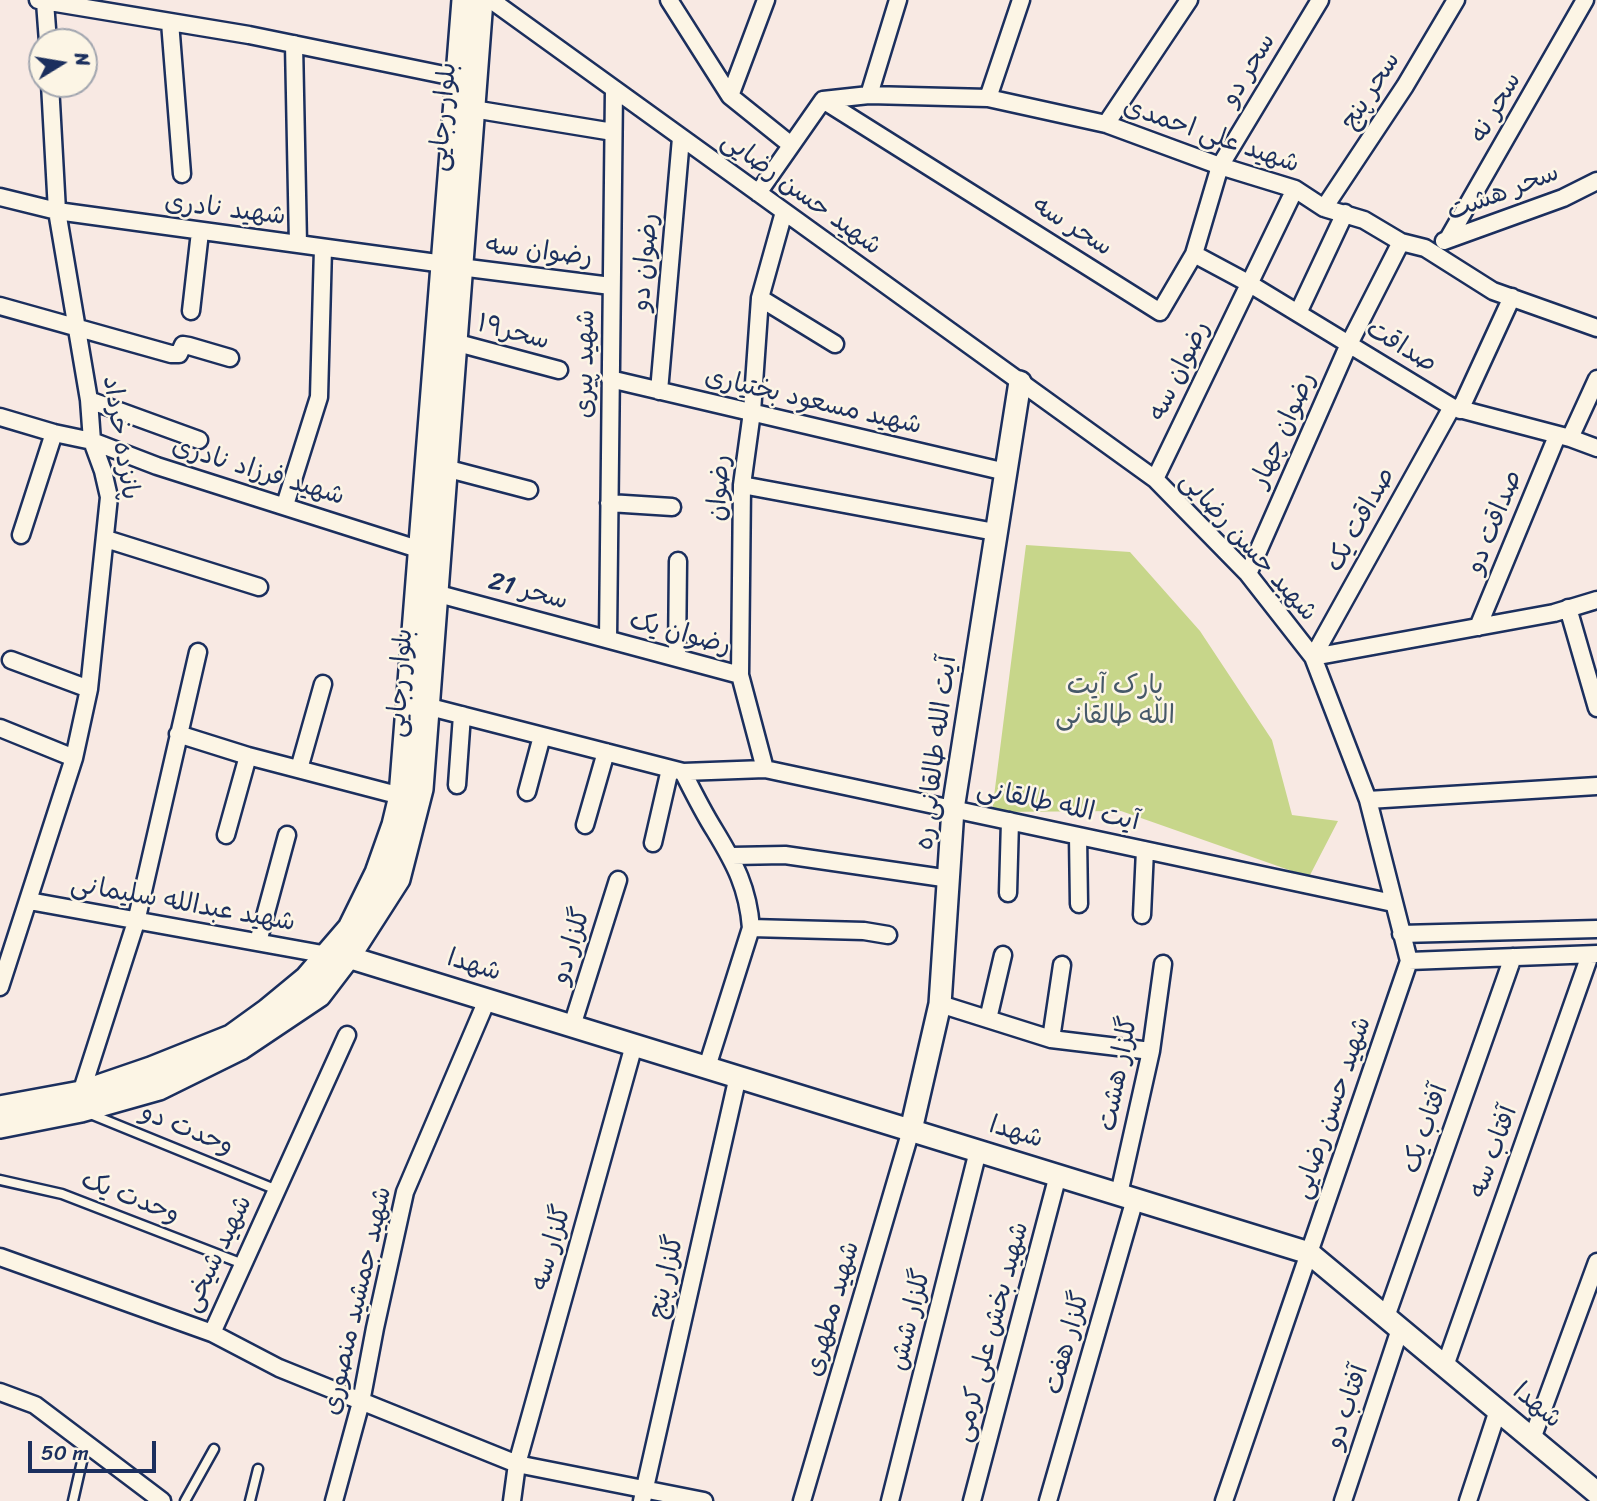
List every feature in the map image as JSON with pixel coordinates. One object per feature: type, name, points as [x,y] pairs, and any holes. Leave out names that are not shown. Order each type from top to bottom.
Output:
[{"type":"main road","name":"بلوار رجایی","points":[[0,1126],[81,1101],[231,1037],[338,956],[398,879],[421,789],[454,342],[452,265],[464,0]]},
{"type":"main road","name":"بلوار رجایی","points":[[338,956],[377,873],[401,796],[421,550],[452,265],[473,110],[481,0]]},
{"type":"main road","name":"بلوار رجایی","points":[[0,1108],[81,1101]]},
{"type":"street","name":"شهید حسن رضایی","points":[[491,0],[1155,479],[1248,575],[1313,657],[1368,800],[1409,961],[1224,1501]]},
{"type":"street","points":[[730,96],[766,0]]},
{"type":"street","points":[[869,95],[898,0]]},
{"type":"street","points":[[988,98],[1021,0]]},
{"type":"street","points":[[1106,124],[1189,0]]},
{"type":"street","name":"سحر دو","points":[[1220,166],[1320,0]]},
{"type":"street","name":"سحر پنج","points":[[1324,208],[1405,86],[1456,0]]},
{"type":"street","name":"سحر نه","points":[[1448,239],[1585,0]]},
{"type":"street","points":[[46,28],[42,1],[294,44],[459,78]]},
{"type":"street","points":[[673,1],[730,96],[791,145]]},
{"type":"street","points":[[170,22],[182,174]]},
{"type":"street","points":[[294,44],[299,244]]},
{"type":"street","name":"شهید پیری","points":[[608,639],[614,89]]},
{"type":"street","name":"شهید علی احمدی","points":[[823,100],[869,95],[988,98],[1106,124],[1220,166],[1295,189],[1324,208],[1364,220],[1401,242],[1425,248],[1493,291],[1592,323]]},
{"type":"street","name":"پانزده خرداد","points":[[0,987],[5,960],[29,901],[74,758],[89,689],[109,497],[92,441],[89,400],[57,211],[51,98]]},
{"type":"street","points":[[758,193],[823,100]]},
{"type":"street","name":"سحر سه","points":[[823,100],[1160,312],[1194,254],[1220,166]]},
{"type":"street","points":[[473,110],[613,132]]},
{"type":"street","name":"رضوان دو","points":[[659,391],[681,138]]},
{"type":"street","name":"سحر هشت","points":[[1425,248],[1563,198],[1597,181]]},
{"type":"street","name":"رضوان سه","points":[[1155,479],[1295,189]]},
{"type":"street","name":"شهید نادری","points":[[0,197],[57,211],[452,265]]},
{"type":"street","name":"رضوان","points":[[765,769],[740,675],[743,485],[752,412],[760,298],[784,212]]},
{"type":"street","points":[[1298,313],[1345,214]]},
{"type":"street","points":[[191,311],[200,232]]},
{"type":"street","name":"رضوان چهار","points":[[1248,575],[1349,344],[1401,242]]},
{"type":"street","points":[[285,506],[319,397],[323,248]]},
{"type":"street","name":"صداقت","points":[[1194,254],[1250,284],[1456,408],[1597,448]]},
{"type":"street","name":"رضوان سه","points":[[452,265],[611,286]]},
{"type":"street","name":"صداقت یک","points":[[1313,657],[1456,408],[1512,297]]},
{"type":"street","points":[[760,298],[835,344]]},
{"type":"street","points":[[0,306],[171,354],[178,354],[183,345],[230,358]]},
{"type":"street","name":"سحر۱۹","points":[[454,342],[559,370]]},
{"type":"street","name":"شهید مسعود بختیاری","points":[[610,379],[1006,472]]},
{"type":"street","name":"صداقت دو","points":[[1478,626],[1564,437],[1597,379]]},
{"type":"street","name":"آیت الله طالقانی ره","points":[[911,1130],[940,1004],[953,809],[1020,382]]},
{"type":"street","points":[[89,400],[199,440]]},
{"type":"street","name":"شهید فرزاد نادری","points":[[0,416],[54,433],[92,441],[156,466],[421,550]]},
{"type":"street","points":[[21,535],[54,433]]},
{"type":"street","points":[[444,468],[528,490]]},
{"type":"street","points":[[743,485],[995,532]]},
{"type":"street","points":[[609,503],[672,507]]},
{"type":"street","points":[[106,539],[259,587]]},
{"type":"street","points":[[677,658],[678,561]]},
{"type":"street","name":"سحر 21","points":[[435,593],[608,639]]},
{"type":"street","points":[[1313,657],[1568,608],[1597,600]]},
{"type":"street","points":[[1568,608],[1597,708]]},
{"type":"street","name":"رضوان یک","points":[[608,639],[740,675]]},
{"type":"street","points":[[81,1101],[136,922],[198,652]]},
{"type":"street","points":[[11,660],[89,689]]},
{"type":"street","points":[[299,769],[323,684]]},
{"type":"street","name":"آیت الله طالقانی","points":[[426,706],[677,771],[765,769],[1393,903]]},
{"type":"street","points":[[457,785],[462,715]]},
{"type":"street","points":[[0,728],[74,758]]},
{"type":"street","points":[[178,734],[248,757],[401,796]]},
{"type":"street","points":[[527,792],[542,736]]},
{"type":"street","points":[[585,825],[606,752]]},
{"type":"street","points":[[226,835],[248,757]]},
{"type":"street","points":[[653,843],[677,771]]},
{"type":"street","points":[[677,771],[732,856],[750,904],[751,928],[707,1067]]},
{"type":"street","points":[[1368,800],[1597,786]]},
{"type":"street","points":[[1008,893],[1010,821]]},
{"type":"street","points":[[258,942],[287,835]]},
{"type":"street","points":[[1078,836],[1079,904]]},
{"type":"street","points":[[1142,915],[1145,850]]},
{"type":"street","points":[[732,856],[785,855],[950,880]]},
{"type":"street","name":"گلزار دو","points":[[572,1026],[618,880]]},
{"type":"street","name":"شهید عبدالله سلیمانی","points":[[29,901],[338,956]]},
{"type":"street","points":[[751,928],[864,931],[888,935]]},
{"type":"street","points":[[1401,934],[1597,929]]},
{"type":"street","points":[[1409,961],[1594,955]]},
{"type":"street","name":"آفتاب سه","points":[[1445,1366],[1594,955]]},
{"type":"street","name":"شهدا","points":[[338,956],[1309,1253],[1597,1493]]},
{"type":"street","points":[[988,1019],[1003,956]]},
{"type":"street","name":"آفتاب یک","points":[[1393,1323],[1513,957]]},
{"type":"street","name":"گلزار هشت","points":[[1127,1197],[1163,964]]},
{"type":"street","points":[[1051,1039],[1062,965]]},
{"type":"street","name":"شهید جمشید منصوری","points":[[334,1501],[361,1402],[374,1328],[405,1192],[487,1000]]},
{"type":"street","points":[[940,1004],[1051,1039],[1151,1051]]},
{"type":"street","name":"شهید شیخی","points":[[0,1257],[212,1333],[347,1035]]},
{"type":"street","name":"گلزار سه","points":[[517,1464],[634,1045]]},
{"type":"street","name":"گلزار پنج","points":[[643,1494],[737,1076]]},
{"type":"street","name":"شهید مطهری","points":[[802,1501],[911,1130]]},
{"type":"street","name":"گلزار شش","points":[[890,1501],[978,1151]]},
{"type":"street","name":"شهید بخش علی کرمی","points":[[972,1501],[1058,1175]]},
{"type":"street","name":"گلزار هفت","points":[[1048,1501],[1127,1197]]},
{"type":"street","points":[[1532,1439],[1597,1262]]},
{"type":"street","name":"آفتاب دو","points":[[1343,1501],[1393,1323]]},
{"type":"street","points":[[212,1333],[279,1368],[517,1464],[643,1494],[704,1501]]},
{"type":"street","points":[[0,1392],[35,1405],[162,1501]]},
{"type":"street","points":[[1468,1501],[1498,1410]]},
{"type":"street","points":[[512,1501],[517,1464]]},
{"type":"lane","name":"وحدت دو","points":[[81,1101],[277,1190]]},
{"type":"lane","name":"وحدت یک","points":[[0,1180],[62,1194],[243,1264]]},
{"type":"lane","points":[[74,1501],[86,1444]]},
{"type":"lane","points":[[185,1501],[214,1449]]},
{"type":"lane","points":[[250,1501],[258,1469]]},
{"type":"green space","name":"پارک آیت الله طالقانی","points":[[1026,545],[1130,552],[1200,631],[1272,740],[1292,815],[1338,821],[1309,877],[1121,811],[992,812]]}]
